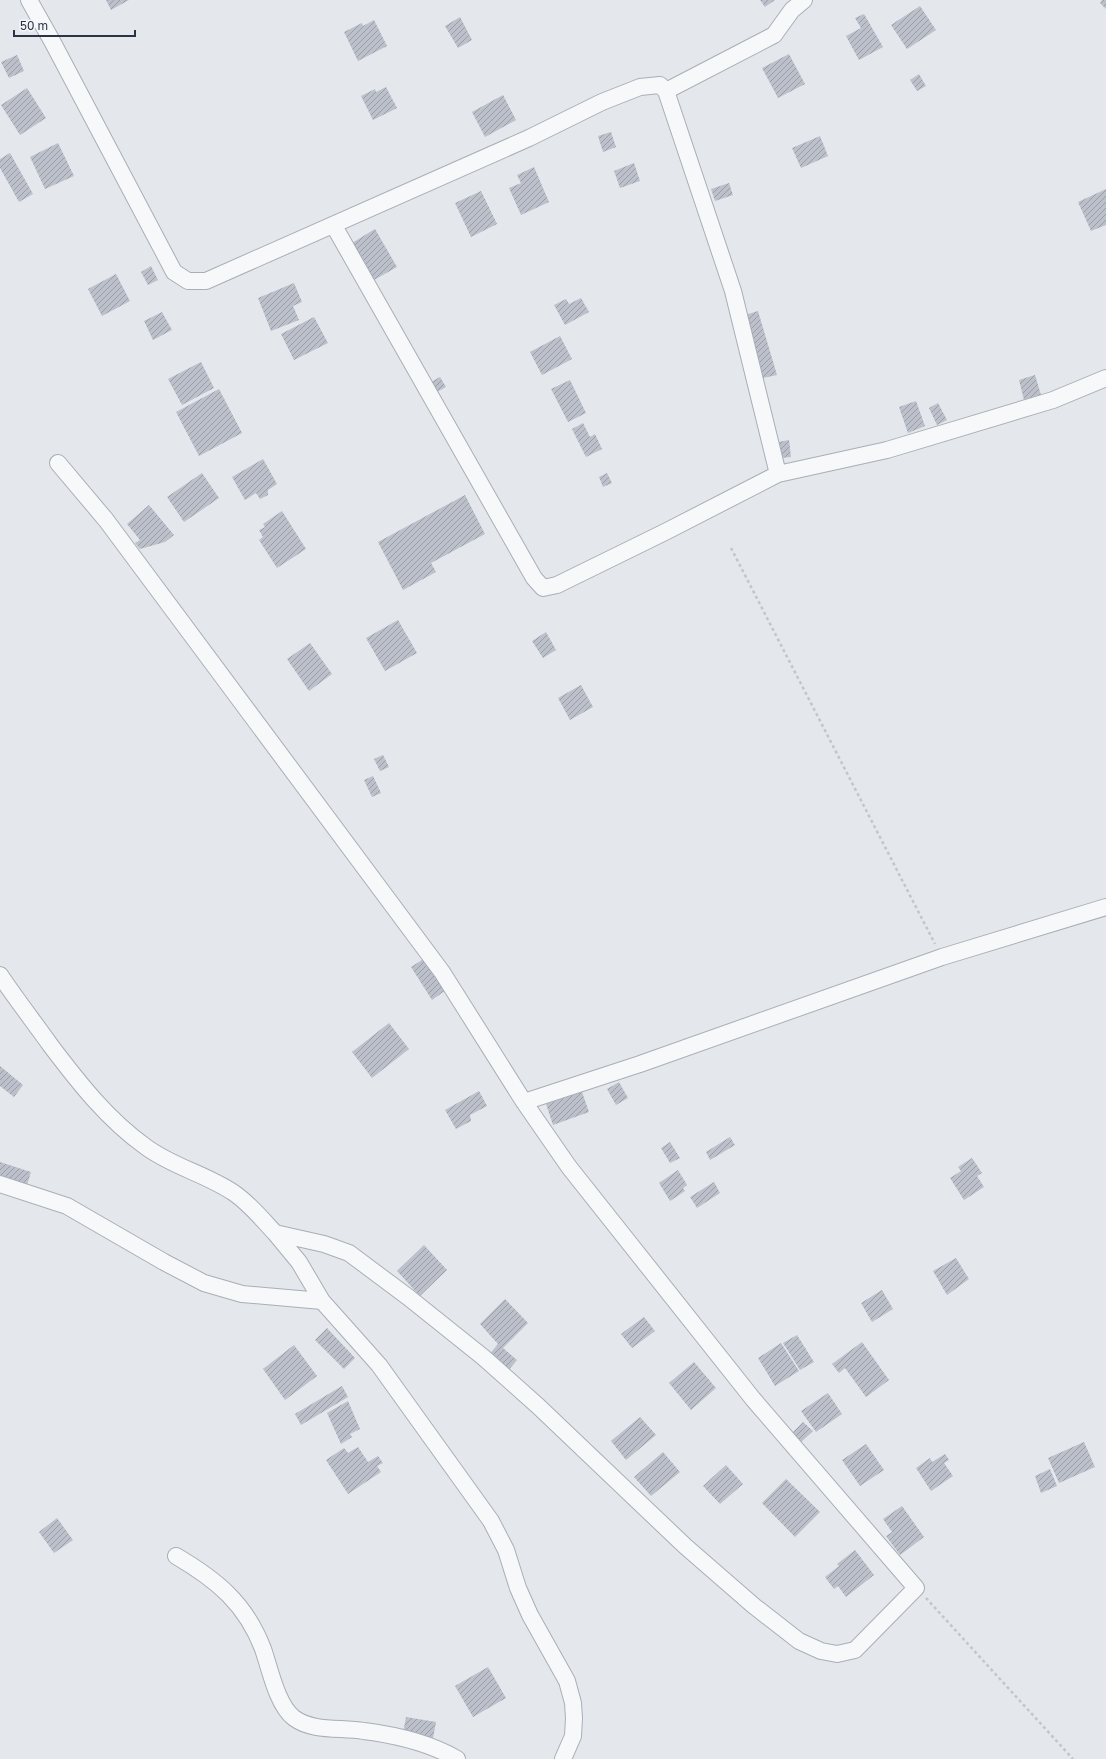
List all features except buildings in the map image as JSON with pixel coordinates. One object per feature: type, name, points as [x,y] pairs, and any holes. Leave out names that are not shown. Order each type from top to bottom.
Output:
[{"type":"street","points":[[29,0],[52,40],[174,272],[188,281],[206,281],[334,226],[529,138],[602,102],[640,87],[660,85],[666,91],[733,291],[778,474]]},
{"type":"street","points":[[666,91],[774,35],[792,10],[804,0]]},
{"type":"street","points":[[334,226],[534,578],[543,588],[557,585],[778,474],[887,450],[1053,400],[1106,378]]},
{"type":"street","points":[[58,463],[106,520],[425,948],[442,972],[524,1102],[569,1167],[753,1399],[916,1588],[855,1650],[837,1654],[821,1651],[799,1641],[754,1606],[685,1546],[538,1406],[483,1357],[408,1297],[349,1253],[324,1244],[275,1233]]},
{"type":"street","points":[[524,1102],[640,1064],[942,957],[1106,907]]},
{"type":"street","points":[[0,975],[79,1082],[121,1128],[147,1148],[171,1163],[234,1193],[247,1203],[299,1262],[322,1300],[379,1364],[491,1521],[506,1550],[518,1588],[530,1615],[567,1681],[573,1703],[574,1718],[573,1736],[563,1759]]},
{"type":"street","points":[[0,1184],[67,1206],[164,1262],[204,1283],[242,1294],[322,1300]]},
{"type":"street","points":[[176,1556],[204,1572],[222,1587],[243,1610],[263,1648],[286,1710],[292,1716],[301,1722],[315,1727],[364,1731],[414,1741],[457,1759]]},
{"type":"path","points":[[731,548],[942,957]]},
{"type":"path","points":[[916,1588],[1073,1759]]}]
